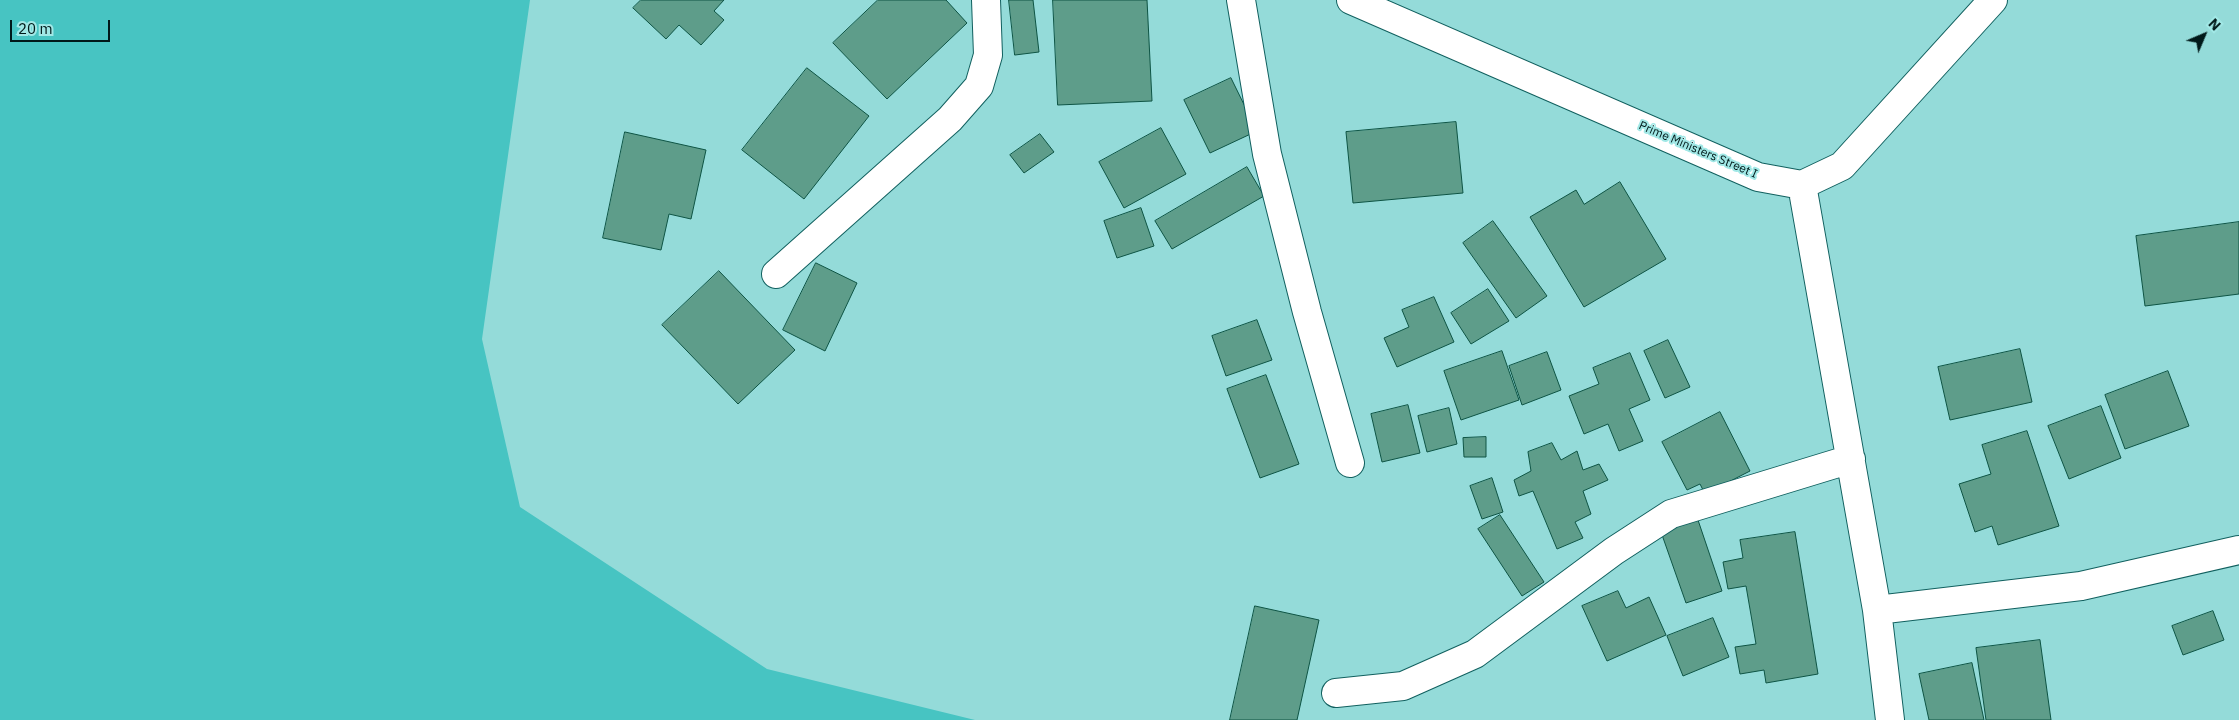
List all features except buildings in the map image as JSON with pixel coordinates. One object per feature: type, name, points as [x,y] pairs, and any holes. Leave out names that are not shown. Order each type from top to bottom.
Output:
[{"type":"street","points":[[776,274],[950,119],[979,86],[988,55],[986,0]]},
{"type":"street","points":[[1241,0],[1267,154],[1307,312],[1350,464]]},
{"type":"street","name":"Prime Ministers Street I","points":[[1350,0],[1758,177],[1802,185]]},
{"type":"street","points":[[1890,720],[1877,610],[1802,185],[1842,166],[1993,0]]},
{"type":"street","points":[[1336,693],[1403,686],[1476,654],[1614,551],[1671,514],[1850,459]]},
{"type":"street","points":[[1877,610],[2082,586],[2239,550]]},
{"type":"water","points":[[0,0],[530,0],[482,339],[520,507],[767,669],[975,720],[0,720]]}]
